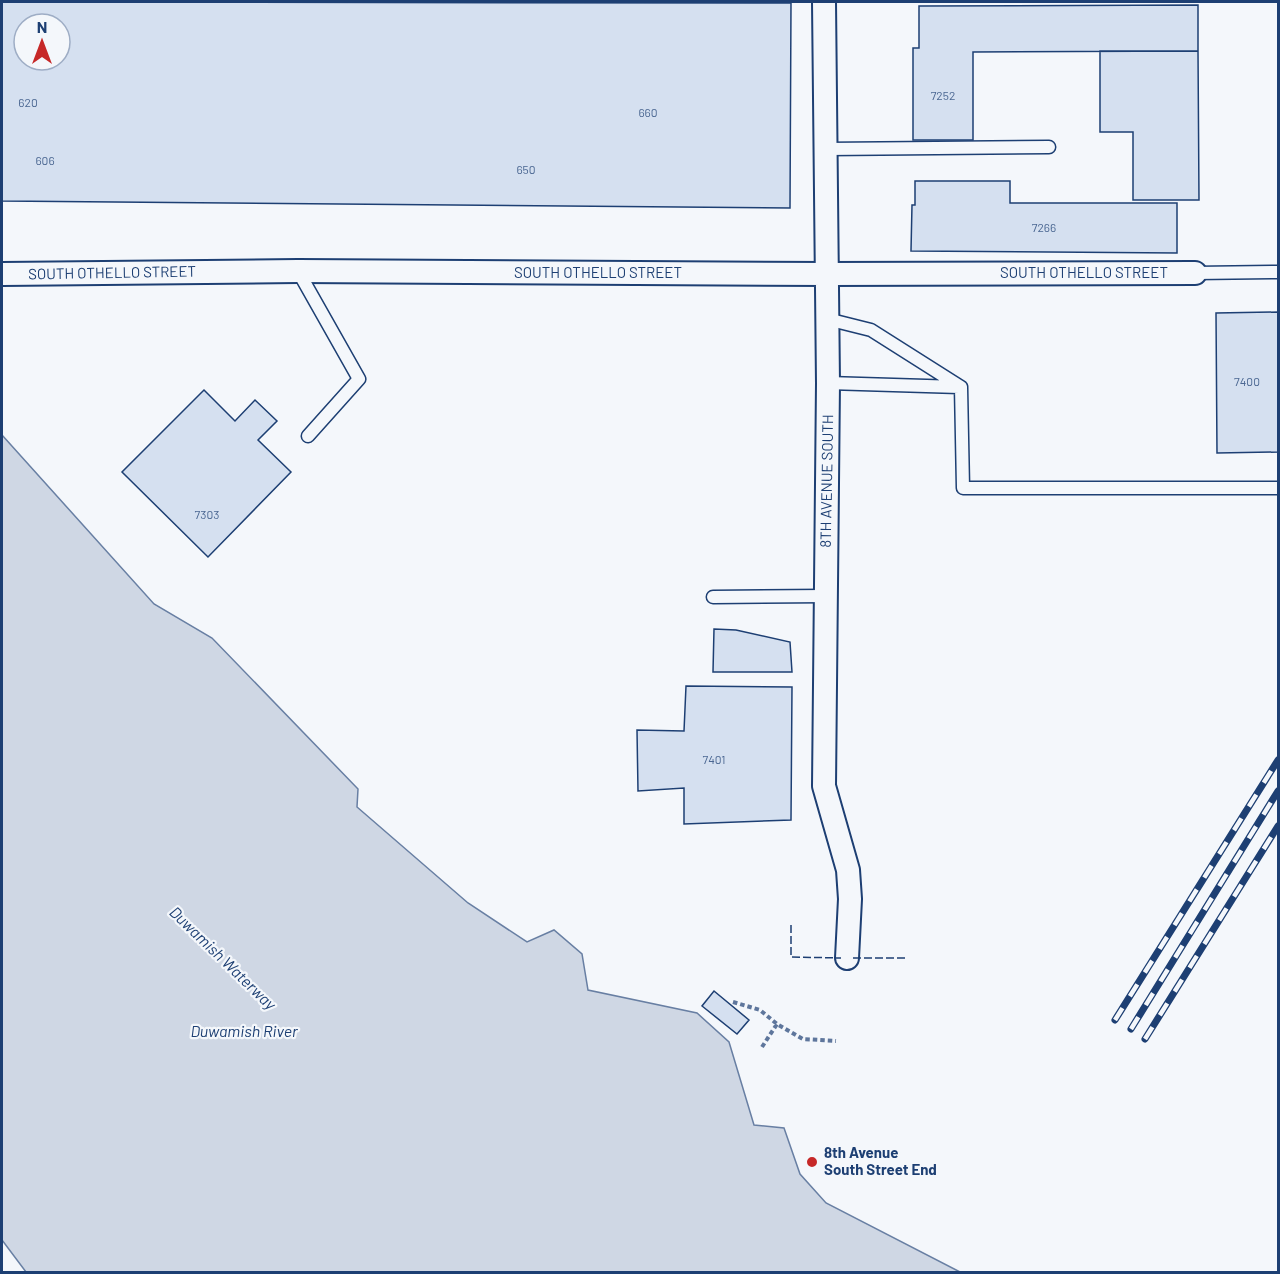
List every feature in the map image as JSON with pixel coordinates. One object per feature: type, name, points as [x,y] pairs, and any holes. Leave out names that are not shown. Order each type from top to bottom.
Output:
[{"type":"street","name":"8TH AVENUE SOUTH","points":[[824,2],[828,383],[824,786],[848,870],[850,899],[847,958]]},
{"type":"street","name":"SOUTH OTHELLO STREET","points":[[2,274],[1195,273]]},
{"type":"lane","points":[[826,149],[1049,147]]},
{"type":"lane","points":[[298,272],[359,380],[308,436]]},
{"type":"lane","points":[[1195,273],[1278,272]]},
{"type":"lane","points":[[827,319],[870,330],[961,387]]},
{"type":"lane","points":[[828,383],[961,387]]},
{"type":"lane","points":[[961,387],[963,488],[1278,488]]},
{"type":"lane","points":[[713,597],[826,596]]},
{"type":"path","points":[[733,1002],[760,1010],[777,1024],[803,1039],[836,1041]]},
{"type":"path","points":[[762,1047],[777,1024]]},
{"type":"water","name":"Duwamish River","points":[[2,435],[154,604],[212,638],[358,789],[357,807],[468,903],[527,942],[554,930],[582,954],[588,990],[697,1013],[729,1042],[754,1125],[784,1128],[800,1174],[826,1203],[960,1272],[26,1272],[2,1240]]},
{"type":"building","points":[[2,2],[791,3],[790,208],[2,201]]},
{"type":"building","points":[[1198,5],[1198,51],[973,52],[973,140],[913,140],[913,48],[919,48],[919,6]]},
{"type":"building","points":[[1100,51],[1198,51],[1199,200],[1133,200],[1133,132],[1100,132]]},
{"type":"building","points":[[915,181],[1010,181],[1010,203],[1177,203],[1177,253],[911,251]]},
{"type":"building","points":[[1278,312],[1278,452],[1217,453],[1216,313]]},
{"type":"building","points":[[204,390],[235,421],[255,400],[277,421],[258,440],[291,472],[208,557],[122,472]]},
{"type":"building","points":[[714,629],[736,630],[790,642],[792,672],[713,672]]},
{"type":"building","points":[[686,686],[792,687],[791,820],[684,824],[684,788],[638,791],[637,730],[684,731]]},
{"type":"building","points":[[714,991],[749,1020],[737,1034],[702,1006]]},
{"type":"railway","points":[[1115,1020],[1278,760]]},
{"type":"railway","points":[[1131,1029],[1278,791]]},
{"type":"railway","points":[[1145,1039],[1278,826]]},
{"type":"fence","points":[[791,925],[791,957],[841,958]]},
{"type":"fence","points":[[853,958],[907,958]]},
{"type":"place","name":"8th Avenue South Street End","points":[[812,1162]]},
{"type":"water label","name":"Duwamish Waterway","points":[[223,958]]}]
